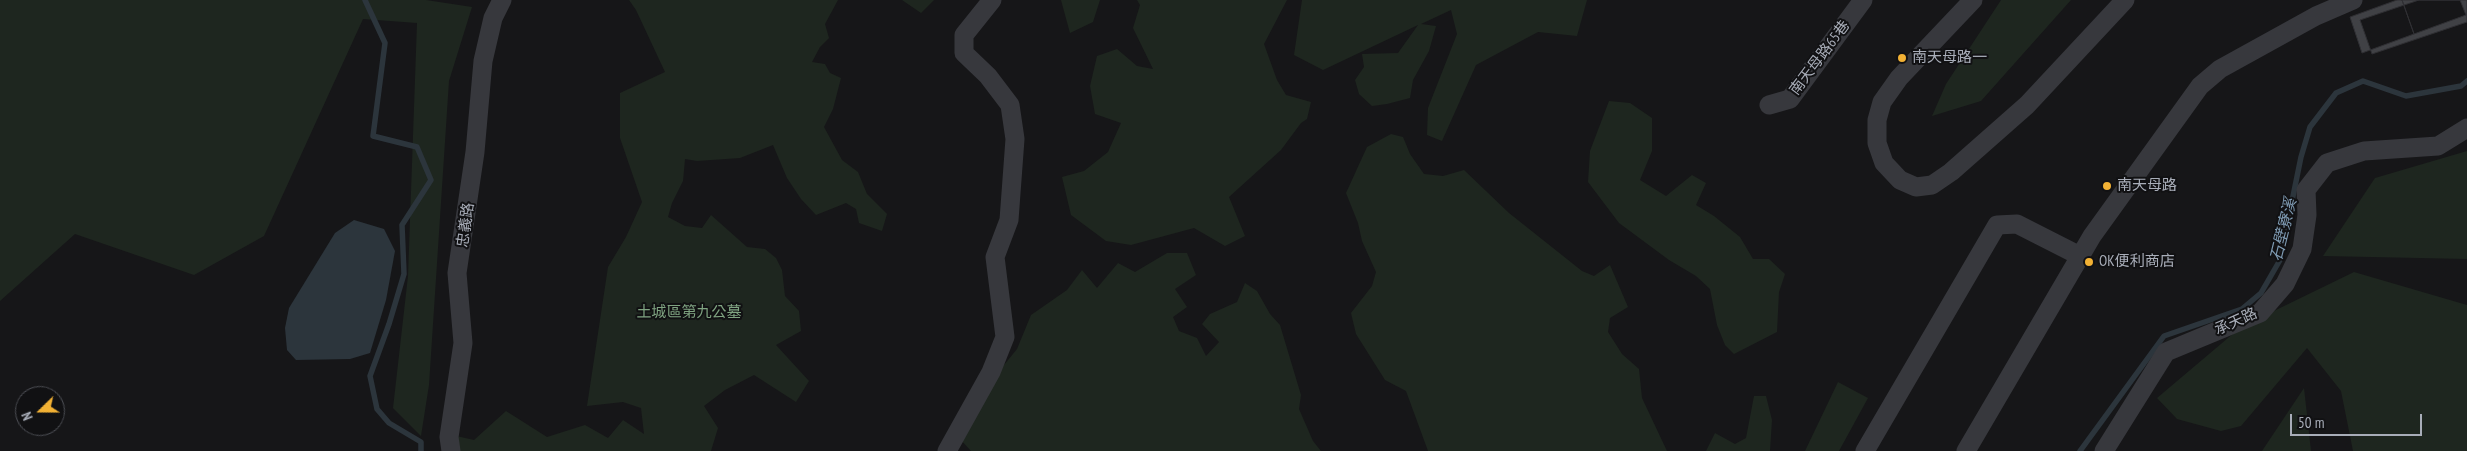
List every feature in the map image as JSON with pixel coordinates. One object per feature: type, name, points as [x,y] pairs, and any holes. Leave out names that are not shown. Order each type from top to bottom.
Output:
[{"type":"street","name":"忠義路","points":[[451,451],[449,437],[463,344],[458,273],[473,170],[483,61],[493,18],[502,0]]},
{"type":"street","points":[[947,451],[991,372],[1005,337],[995,257],[1009,220],[1015,139],[1010,105],[988,76],[964,52],[964,36],[992,0]]},
{"type":"street","name":"南天母路65巷","points":[[1769,106],[1790,98],[1863,0]]},
{"type":"street","points":[[1973,0],[1899,78],[1882,102],[1877,120],[1877,143],[1884,163],[1900,180],[1916,187],[1932,185],[1950,172],[2027,105],[2125,0]]},
{"type":"street","points":[[1966,451],[2092,236],[2200,86],[2220,68],[2316,16],[2353,0]]},
{"type":"street","name":"承天路","points":[[2104,451],[2166,352],[2260,313],[2285,284],[2302,249],[2307,215],[2306,190],[2327,163],[2364,151],[2438,146],[2467,128]]},
{"type":"street","points":[[1866,451],[1997,225],[2018,224],[2080,256]]},
{"type":"green space","points":[[0,0],[426,0],[472,7],[449,81],[429,385],[421,436],[393,408],[408,276],[417,23],[363,19],[264,236],[194,275],[75,234],[0,301]]},
{"type":"green space","name":"土城區第九公墓","points":[[629,0],[838,0],[825,24],[829,38],[820,47],[812,62],[825,64],[830,73],[841,78],[833,109],[824,127],[842,160],[858,172],[867,194],[887,214],[882,231],[859,223],[856,209],[846,203],[816,215],[801,199],[787,178],[773,145],[740,158],[697,161],[685,159],[683,181],[672,203],[668,217],[685,226],[702,228],[711,215],[747,247],[765,249],[776,258],[782,270],[785,296],[799,311],[801,331],[776,345],[809,381],[796,402],[754,375],[725,390],[704,406],[718,428],[711,451],[455,451],[452,435],[474,440],[506,411],[547,437],[585,425],[608,438],[623,420],[644,434],[641,408],[623,402],[587,406],[608,267],[626,237],[642,202],[620,138],[620,93],[665,72],[636,10]]},
{"type":"green space","points":[[902,0],[934,0],[921,13]]},
{"type":"green space","points":[[1061,0],[1100,0],[1093,22],[1070,33]]},
{"type":"green space","points":[[1137,0],[1287,0],[1264,44],[1277,80],[1286,95],[1311,102],[1307,119],[1301,123],[1281,150],[1229,197],[1245,236],[1225,246],[1194,228],[1131,245],[1106,241],[1071,215],[1062,177],[1084,171],[1108,152],[1121,123],[1095,114],[1090,86],[1097,56],[1117,49],[1137,66],[1153,69],[1133,28],[1140,5]]},
{"type":"green space","points":[[1302,0],[1587,0],[1577,36],[1538,32],[1476,65],[1442,141],[1427,135],[1428,108],[1457,34],[1451,10],[1421,24],[1436,26],[1429,51],[1413,80],[1410,98],[1372,106],[1359,94],[1355,80],[1364,67],[1362,54],[1398,53],[1418,25],[1323,70],[1294,55]]},
{"type":"green space","points":[[2001,0],[2071,0],[1981,101],[1932,116],[1946,84]]},
{"type":"green space","points":[[1609,101],[1630,103],[1652,118],[1652,151],[1640,180],[1666,196],[1692,175],[1706,183],[1696,205],[1714,216],[1740,237],[1753,259],[1769,259],[1785,274],[1779,292],[1777,332],[1734,354],[1725,345],[1717,325],[1710,289],[1696,276],[1669,260],[1619,223],[1588,182],[1590,151]]},
{"type":"green space","points":[[1391,134],[1403,137],[1410,154],[1424,174],[1443,176],[1464,170],[1509,213],[1582,271],[1594,276],[1610,265],[1628,307],[1610,318],[1608,332],[1622,354],[1639,369],[1642,398],[1667,451],[1428,451],[1406,391],[1385,380],[1356,334],[1351,313],[1372,286],[1376,272],[1362,241],[1358,223],[1346,193],[1367,147]]},
{"type":"green space","points":[[2467,151],[2467,259],[2323,256],[2375,178]]},
{"type":"green space","points":[[1167,253],[1187,253],[1196,275],[1175,289],[1187,307],[1173,317],[1179,331],[1197,338],[1206,356],[1219,342],[1202,324],[1210,314],[1237,302],[1245,283],[1257,291],[1270,314],[1280,325],[1301,395],[1299,409],[1313,441],[1321,451],[971,451],[960,439],[991,381],[1017,349],[1031,315],[1067,290],[1082,270],[1097,288],[1118,263],[1135,272]]},
{"type":"green space","points":[[2354,272],[2467,305],[2467,451],[2353,451],[2341,391],[2307,348],[2241,426],[2221,431],[2177,419],[2157,398],[2241,327]]},
{"type":"green space","points":[[1838,382],[1868,398],[1839,451],[1805,451]]},
{"type":"green space","points":[[2304,388],[2311,451],[2262,451]]},
{"type":"green space","points":[[1754,396],[1766,396],[1772,420],[1770,451],[1706,451],[1715,433],[1735,444],[1746,438]]},
{"type":"shaded area","points":[[354,220],[384,229],[395,251],[386,300],[370,353],[350,359],[296,360],[287,350],[285,328],[289,308],[335,233]]},
{"type":"building","points":[[2397,0],[2402,0],[2414,34],[2362,53],[2350,17]]},
{"type":"building","points":[[2402,0],[2460,0],[2466,15],[2414,34]]},
{"type":"building","points":[[2419,0],[2467,0],[2467,22],[2372,54],[2360,20]]},
{"type":"waterway","points":[[365,0],[385,43],[373,136],[417,147],[431,180],[402,225],[404,274],[389,324],[370,376],[377,409],[389,423],[421,442],[421,451]]},
{"type":"waterway","name":"石壁寮溪","points":[[2080,451],[2164,336],[2242,309],[2261,293],[2280,260],[2301,157],[2310,127],[2336,93],[2363,81],[2406,96],[2461,86],[2467,81]]},
{"type":"place","name":"南天母路一","points":[[1902,58]]},
{"type":"place","name":"南天母路","points":[[2107,186]]},
{"type":"place","name":"OK便利商店","points":[[2089,262]]}]
